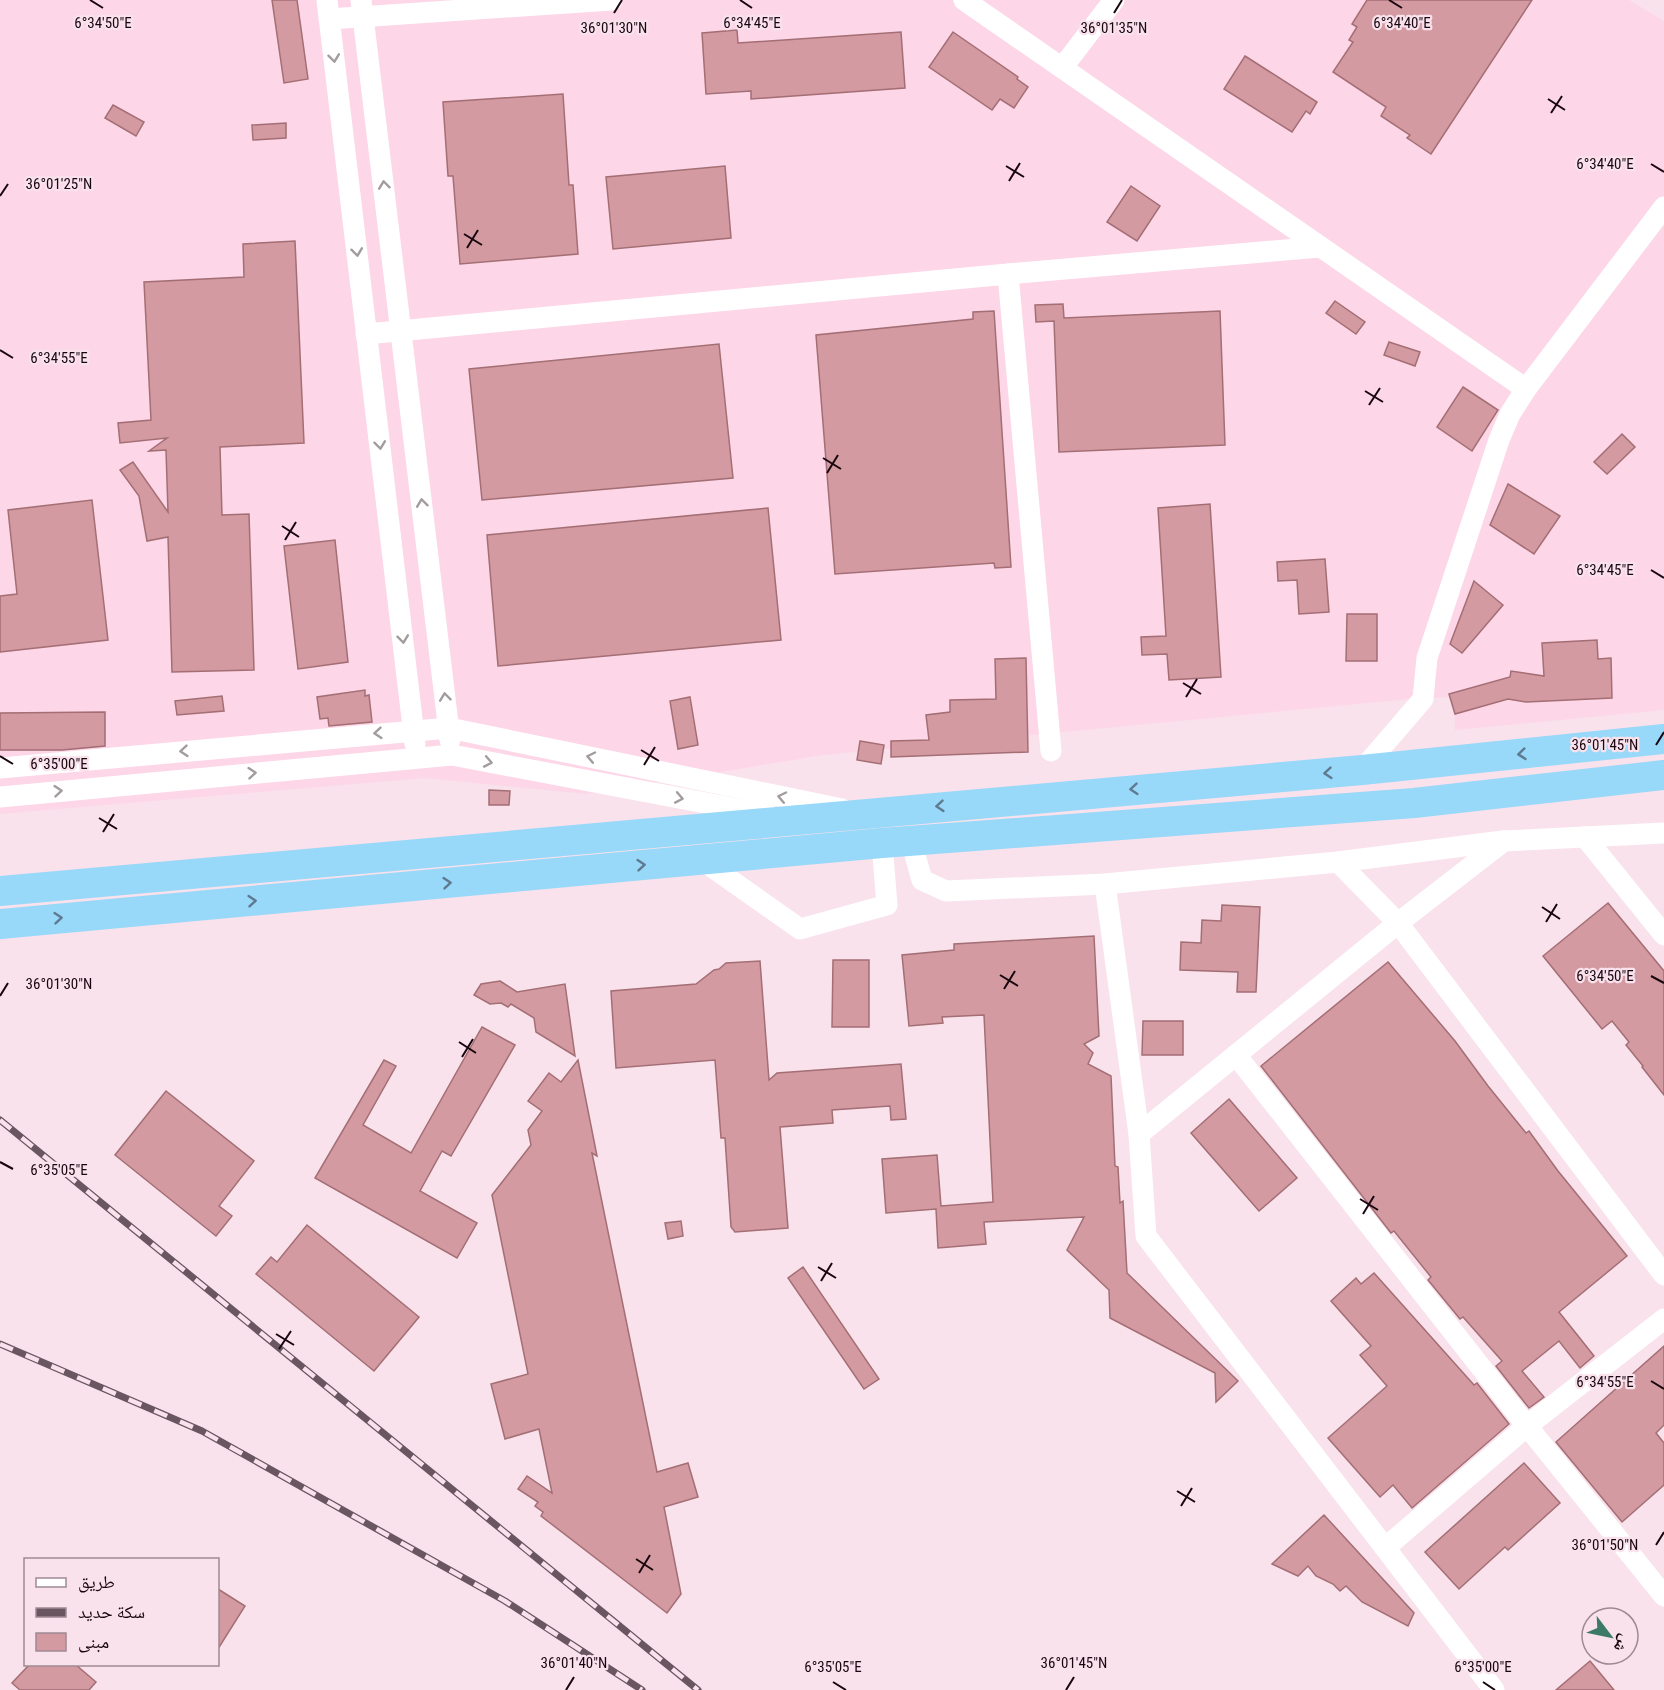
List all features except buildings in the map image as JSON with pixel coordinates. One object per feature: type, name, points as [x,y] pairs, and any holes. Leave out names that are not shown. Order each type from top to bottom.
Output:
[{"type":"highway","points":[[0,891],[1362,770],[1664,739]]},
{"type":"highway","points":[[0,924],[896,842],[1393,804],[1664,775]]},
{"type":"street","points":[[417,758],[328,10],[612,0]]},
{"type":"street","points":[[964,0],[1526,388]]},
{"type":"street","points":[[1062,68],[1114,0]]},
{"type":"street","points":[[362,8],[452,755]]},
{"type":"street","points":[[1362,770],[1423,699],[1427,658],[1499,440],[1510,414],[1526,388],[1664,207]]},
{"type":"street","points":[[366,334],[1320,247]]},
{"type":"street","points":[[1008,274],[1051,751]]},
{"type":"street","points":[[0,768],[449,728],[860,813]]},
{"type":"street","points":[[0,797],[452,755],[791,820]]},
{"type":"street","points":[[896,842],[922,880],[946,891],[1105,884],[1338,862],[1504,841],[1664,833]]},
{"type":"street","points":[[1585,837],[1664,935]]},
{"type":"street","points":[[1139,1134],[1398,923],[1504,841]]},
{"type":"street","points":[[702,860],[800,929],[887,905],[896,842]]},
{"type":"street","points":[[1338,862],[1398,923],[1664,1275]]},
{"type":"street","points":[[1105,884],[1139,1134],[1146,1236],[1494,1690]]},
{"type":"street","points":[[1236,1055],[1527,1426],[1664,1596]]},
{"type":"street","points":[[1385,1548],[1527,1426],[1664,1319]]},
{"type":"shaded area","points":[[0,0],[1629,0],[1664,21],[1664,710],[1455,730],[1454,697],[1410,699],[823,755],[586,794],[425,778],[0,814]]},
{"type":"railway","points":[[0,1120],[698,1690]]},
{"type":"railway","points":[[0,1344],[202,1431],[505,1601],[642,1690]]}]
